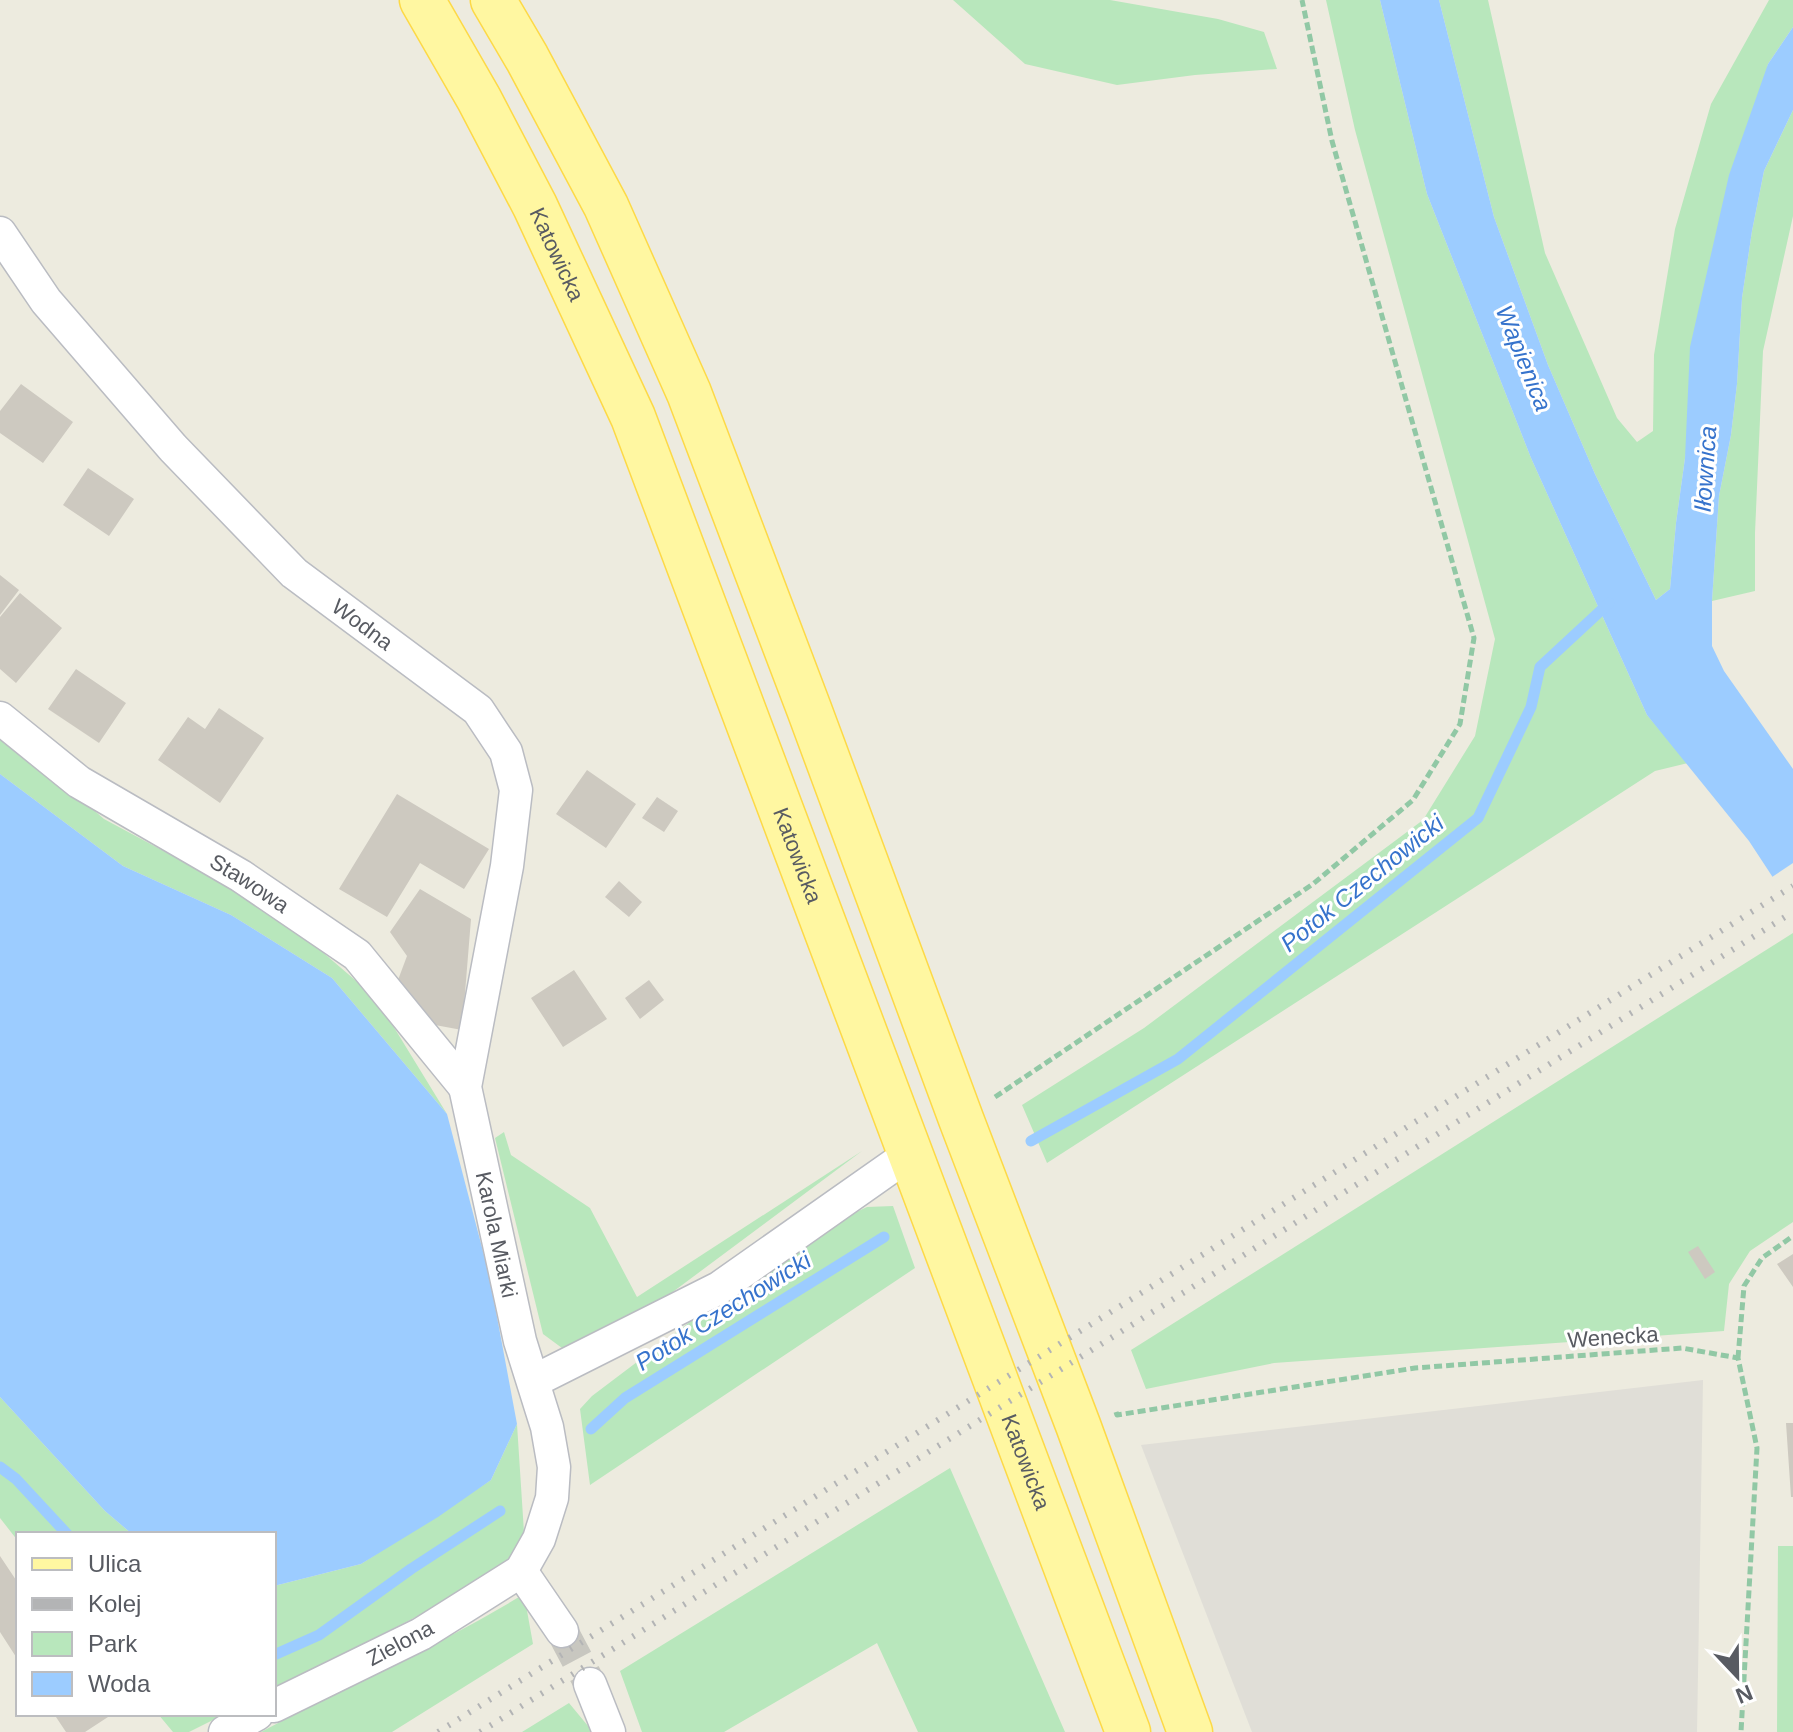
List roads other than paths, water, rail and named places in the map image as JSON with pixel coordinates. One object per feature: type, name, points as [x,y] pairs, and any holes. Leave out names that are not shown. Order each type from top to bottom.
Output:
[{"type":"main road","name":"Katowicka","points":[[422,0],[535,206],[633,417],[1128,1732]]},
{"type":"main road","points":[[493,0],[606,206],[689,393],[1078,1425],[1190,1732]]},
{"type":"street","name":"Wodna","points":[[0,233],[46,301],[173,448],[294,573],[478,710],[506,752],[516,790],[507,866],[465,1087]]},
{"type":"street","name":"Stawowa","points":[[0,718],[79,782],[241,876],[357,955],[465,1087]]},
{"type":"street","name":"Karola Miarki","points":[[465,1087],[520,1341],[547,1427],[554,1467],[552,1498],[546,1520],[521,1571]]},
{"type":"street","points":[[534,1381],[719,1288],[911,1153]]},
{"type":"street","points":[[521,1571],[562,1631]]},
{"type":"street","name":"Zielona","points":[[276,1705],[421,1634],[521,1571]]},
{"type":"street","points":[[590,1684],[609,1732]]},
{"type":"street","points":[[225,1732],[253,1716]]},
{"type":"water","points":[[1380,0],[1439,0],[1494,217],[1548,365],[1595,474],[1656,600],[1670,589],[1685,458],[1690,347],[1729,175],[1768,64],[1793,27],[1793,110],[1764,171],[1742,298],[1737,384],[1719,496],[1712,646],[1724,671],[1793,769],[1793,908],[1749,841],[1647,715],[1531,458],[1427,194]]},
{"type":"water","points":[[0,774],[123,866],[231,915],[332,978],[447,1114],[489,1274],[517,1424],[491,1480],[438,1517],[361,1564],[276,1585],[276,1532],[130,1532],[105,1511],[0,1397]]},
{"type":"waterway","name":"Potok Czechowicki","points":[[1031,1141],[1178,1059],[1478,818],[1531,707],[1540,667],[1609,603]]},
{"type":"waterway","name":"Potok Czechowicki","points":[[591,1429],[625,1398],[884,1237]]},
{"type":"waterway","name":"Potok Czechowicki","points":[[0,1467],[16,1479],[65,1532]]},
{"type":"waterway","name":"Potok Czechowicki","points":[[276,1654],[319,1635],[411,1569],[500,1511]]},
{"type":"tunnel","points":[[562,1631],[590,1684]]},
{"type":"railway","points":[[438,1732],[1793,886]]},
{"type":"railway","points":[[480,1732],[1793,912]]},
{"type":"water label","name":"Wapienica","points":[[1524,358]]},
{"type":"water label","name":"Iłownica","points":[[1705,469]]}]
